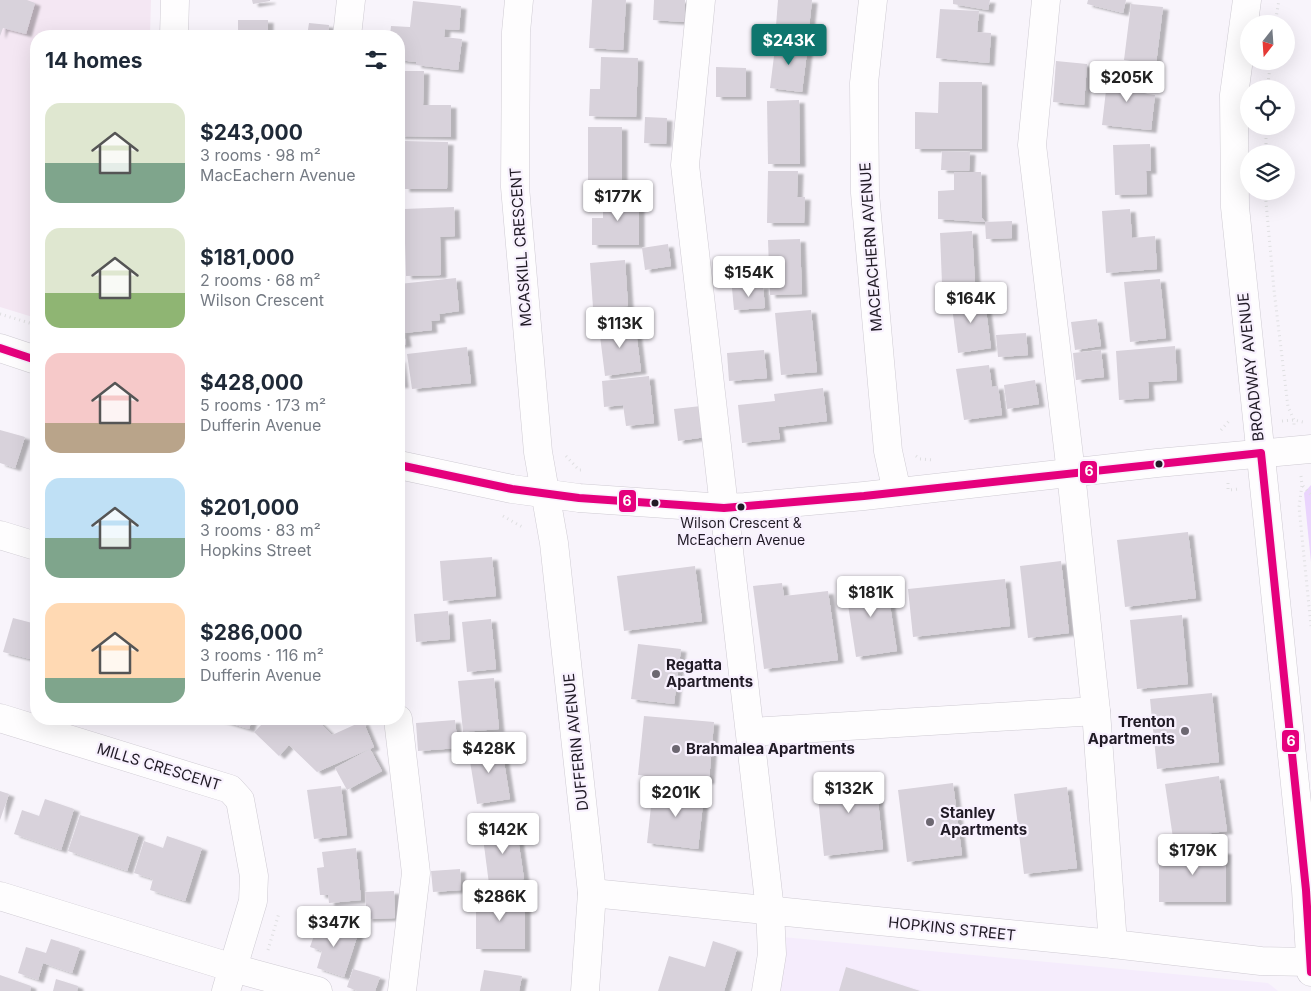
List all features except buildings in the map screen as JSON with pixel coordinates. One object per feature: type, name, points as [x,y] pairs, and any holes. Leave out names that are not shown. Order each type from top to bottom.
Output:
[{"type":"street","points":[[174,30],[176,0]]},
{"type":"street","points":[[348,30],[351,0]]},
{"type":"street","name":"MCASKILL CRESCENT","points":[[520,0],[516,32],[515,187],[538,452],[546,493]]},
{"type":"street","points":[[701,0],[686,165],[770,910],[772,954],[766,991]]},
{"type":"street","name":"MACEACHERN AVENUE","points":[[873,0],[864,83],[865,193],[888,451],[897,492]]},
{"type":"street","points":[[1046,0],[1032,145],[1071,473],[1096,711],[1113,944]]},
{"type":"street","name":"BROADWAY AVENUE","points":[[1247,0],[1234,95],[1235,207],[1306,890],[1311,972]]},
{"type":"street","points":[[0,348],[30,358]]},
{"type":"street","points":[[405,466],[512,488],[579,498],[745,508],[1311,449]]},
{"type":"street","name":"DUFFERIN AVENUE","points":[[546,493],[554,544],[592,893],[585,991]]},
{"type":"street","points":[[0,535],[30,544]]},
{"type":"street","points":[[751,732],[1096,711]]},
{"type":"street","name":"MILLS CRESCENT","points":[[0,718],[230,789],[240,800],[254,876],[253,901],[229,979]]},
{"type":"street","points":[[399,725],[416,873],[402,991]]},
{"type":"street","name":"HOPKINS STREET","points":[[592,893],[1113,944],[1261,961],[1311,962]]},
{"type":"street","points":[[0,896],[229,979],[318,991]]},
{"type":"path","points":[[1276,15],[1279,0]]},
{"type":"path","points":[[1267,200],[1274,290],[1288,407],[1294,420]]},
{"type":"path","points":[[0,314],[30,323]]},
{"type":"path","points":[[1219,431],[1230,419],[1230,413]]},
{"type":"path","points":[[405,437],[415,440]]},
{"type":"path","points":[[911,451],[920,459],[941,459]]},
{"type":"path","points":[[1311,495],[1302,485],[1299,507],[1311,626]]},
{"type":"path","points":[[503,516],[524,528],[528,536]]},
{"type":"shaded area","points":[[0,0],[151,0],[150,30],[30,30],[30,316],[0,307]]},
{"type":"shaded area","points":[[1311,485],[1311,562],[1304,493]]},
{"type":"shaded area","points":[[772,936],[1268,983],[1278,991],[766,991]]},
{"type":"transit line","name":"6","points":[[0,348],[30,358]]},
{"type":"transit line","name":"6","points":[[405,466],[512,489],[579,498],[724,508],[864,496],[1261,453],[1306,890],[1311,972]]},
{"type":"place","name":"Wilson Crescent & McEachern Avenue","points":[[741,507]]},
{"type":"place","name":"Regatta Apartments","points":[[656,674]]},
{"type":"place","name":"Trenton Apartments","points":[[1185,731]]},
{"type":"place","name":"Brahmalea Apartments","points":[[676,749]]},
{"type":"place","name":"Stanley Apartments","points":[[930,822]]}]
